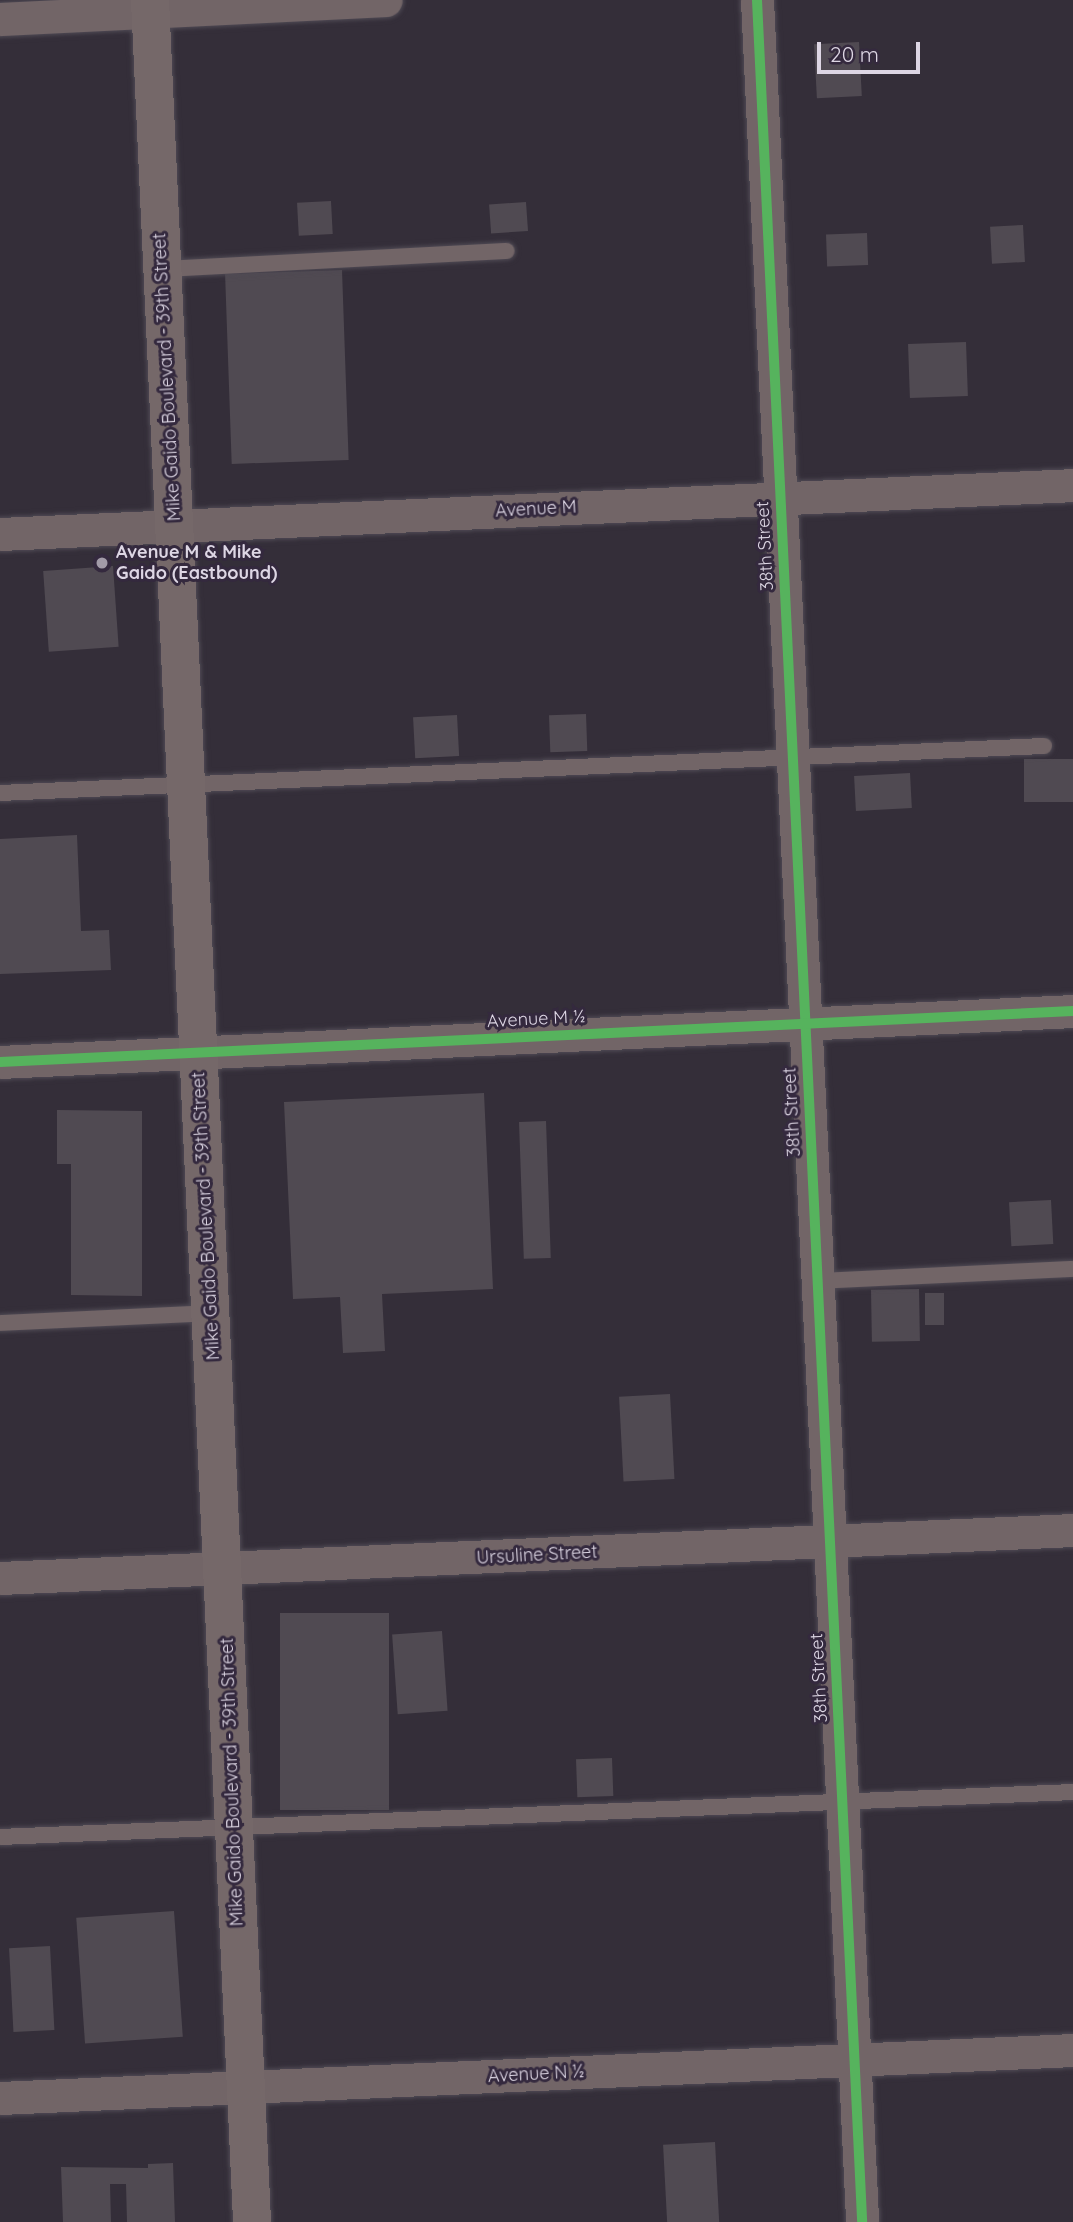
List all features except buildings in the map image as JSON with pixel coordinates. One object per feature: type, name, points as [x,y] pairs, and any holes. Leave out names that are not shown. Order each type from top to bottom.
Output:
[{"type":"main road","name":"Mike Gaido Boulevard - 39th Street","points":[[150,6],[252,2222]]},
{"type":"street","points":[[0,19],[150,6],[386,0]]},
{"type":"street","name":"38th Street","points":[[758,0],[862,2222]]},
{"type":"street","name":"Avenue M","points":[[0,534],[1073,485]]},
{"type":"street","name":"Avenue M ½","points":[[0,1062],[1073,1010]]},
{"type":"street","name":"Ursuline Street","points":[[0,1577],[1073,1530]]},
{"type":"street","name":"Avenue N ½","points":[[0,2098],[1073,2050]]},
{"type":"lane","points":[[163,269],[507,251]]},
{"type":"lane","points":[[0,793],[1044,746]]},
{"type":"lane","points":[[818,1281],[1073,1269]]},
{"type":"lane","points":[[0,1323],[211,1312]]},
{"type":"lane","points":[[0,1838],[1073,1791]]},
{"type":"cycle path","points":[[757,0],[862,2222]]},
{"type":"cycle path","points":[[0,1062],[1073,1011]]},
{"type":"place","name":"Avenue M & Mike Gaido (Eastbound)","points":[[102,563]]}]
